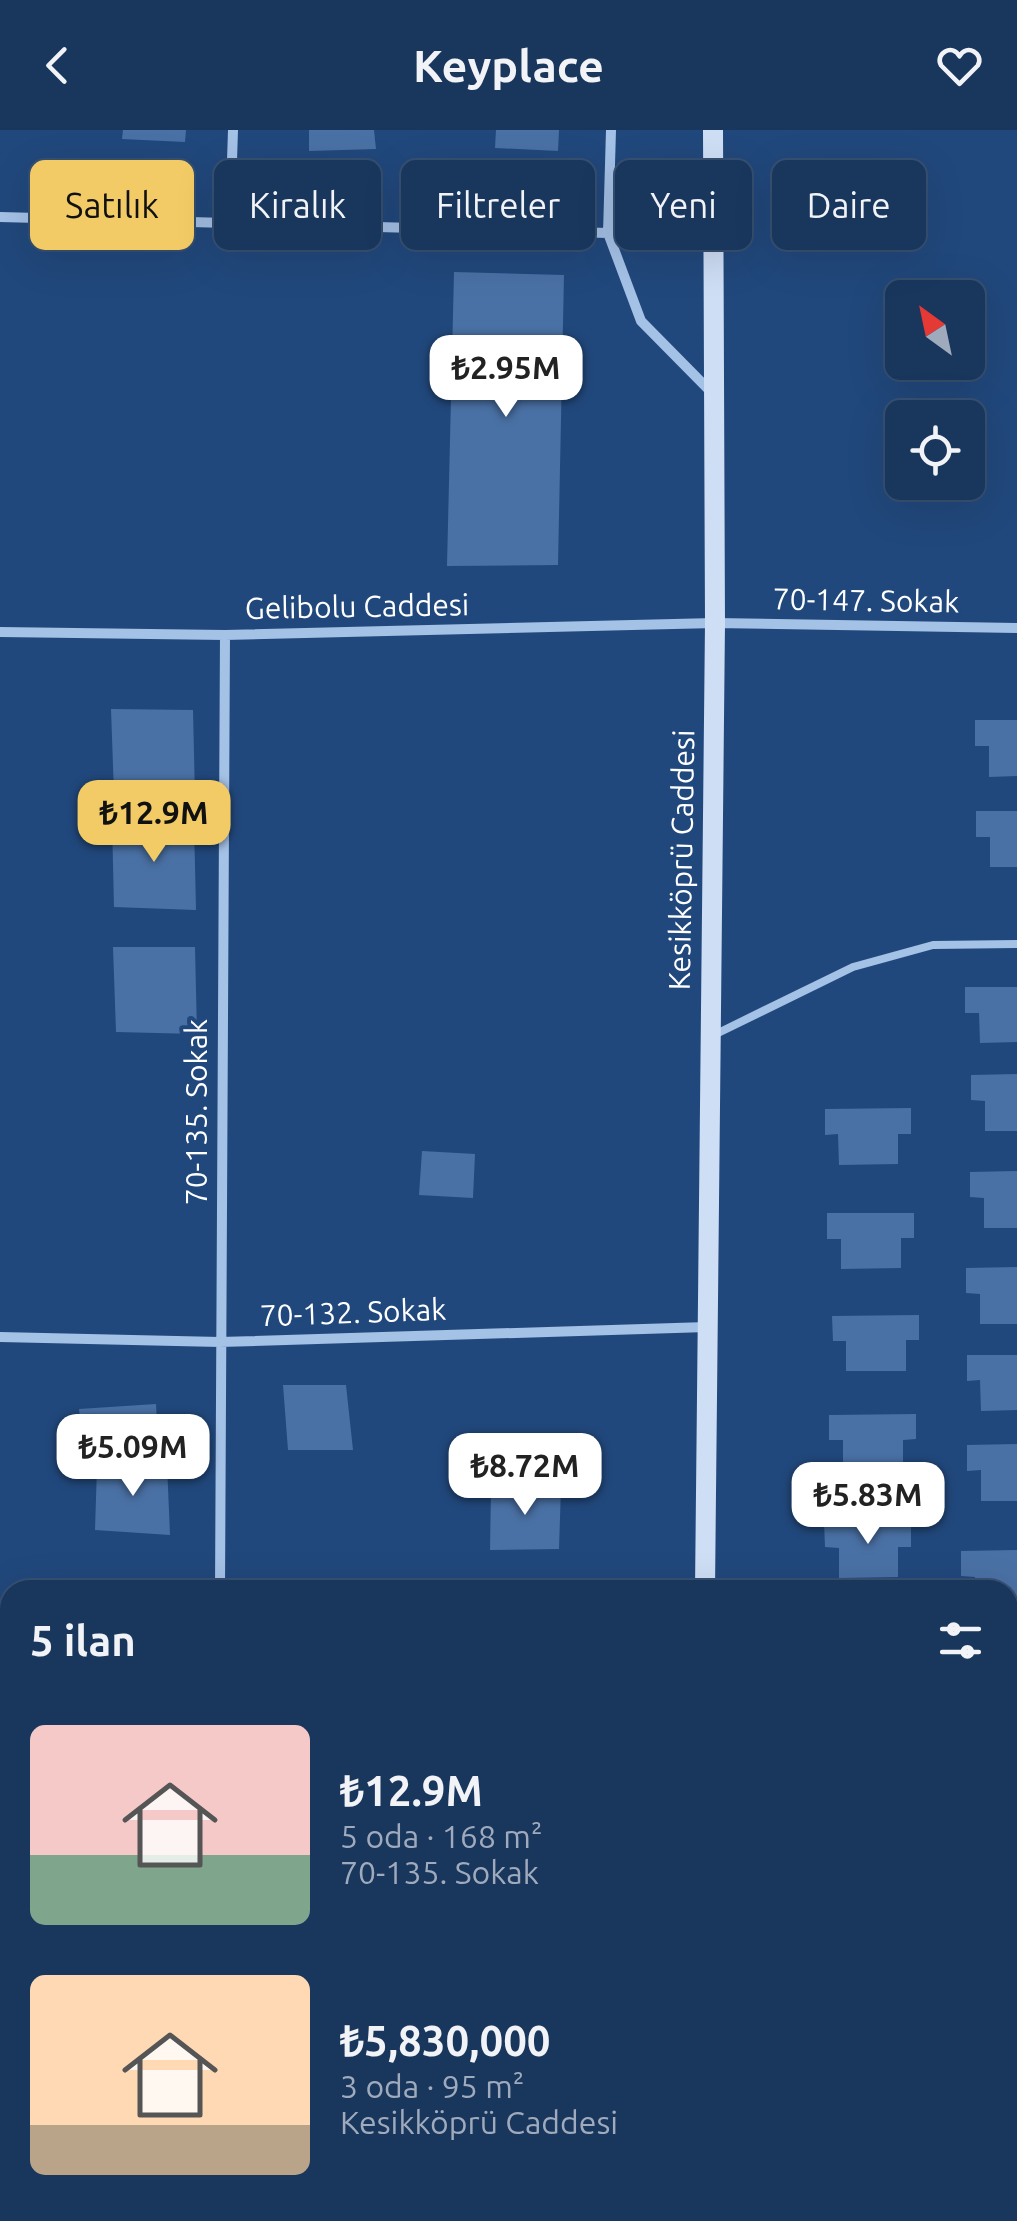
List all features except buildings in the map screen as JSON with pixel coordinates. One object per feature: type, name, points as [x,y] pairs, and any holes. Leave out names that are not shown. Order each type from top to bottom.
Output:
[{"type":"street","points":[[232,160],[233,130]]},
{"type":"street","points":[[610,130],[608,233],[642,321],[714,396]]},
{"type":"street","name":"Kesikköprü Caddesi","points":[[704,1580],[715,623],[713,130]]},
{"type":"street","points":[[0,217],[214,222]]},
{"type":"street","points":[[381,226],[608,233]]},
{"type":"street","name":"70-147. Sokak","points":[[715,623],[1017,628]]},
{"type":"street","name":"Gelibolu Caddesi","points":[[0,632],[224,635],[715,623]]},
{"type":"street","name":"70-135. Sokak","points":[[220,1580],[224,635]]},
{"type":"street","name":"70-132. Sokak","points":[[0,1337],[220,1342],[707,1327]]},
{"type":"lane","points":[[710,1037],[853,967],[933,945],[1017,944]]}]
